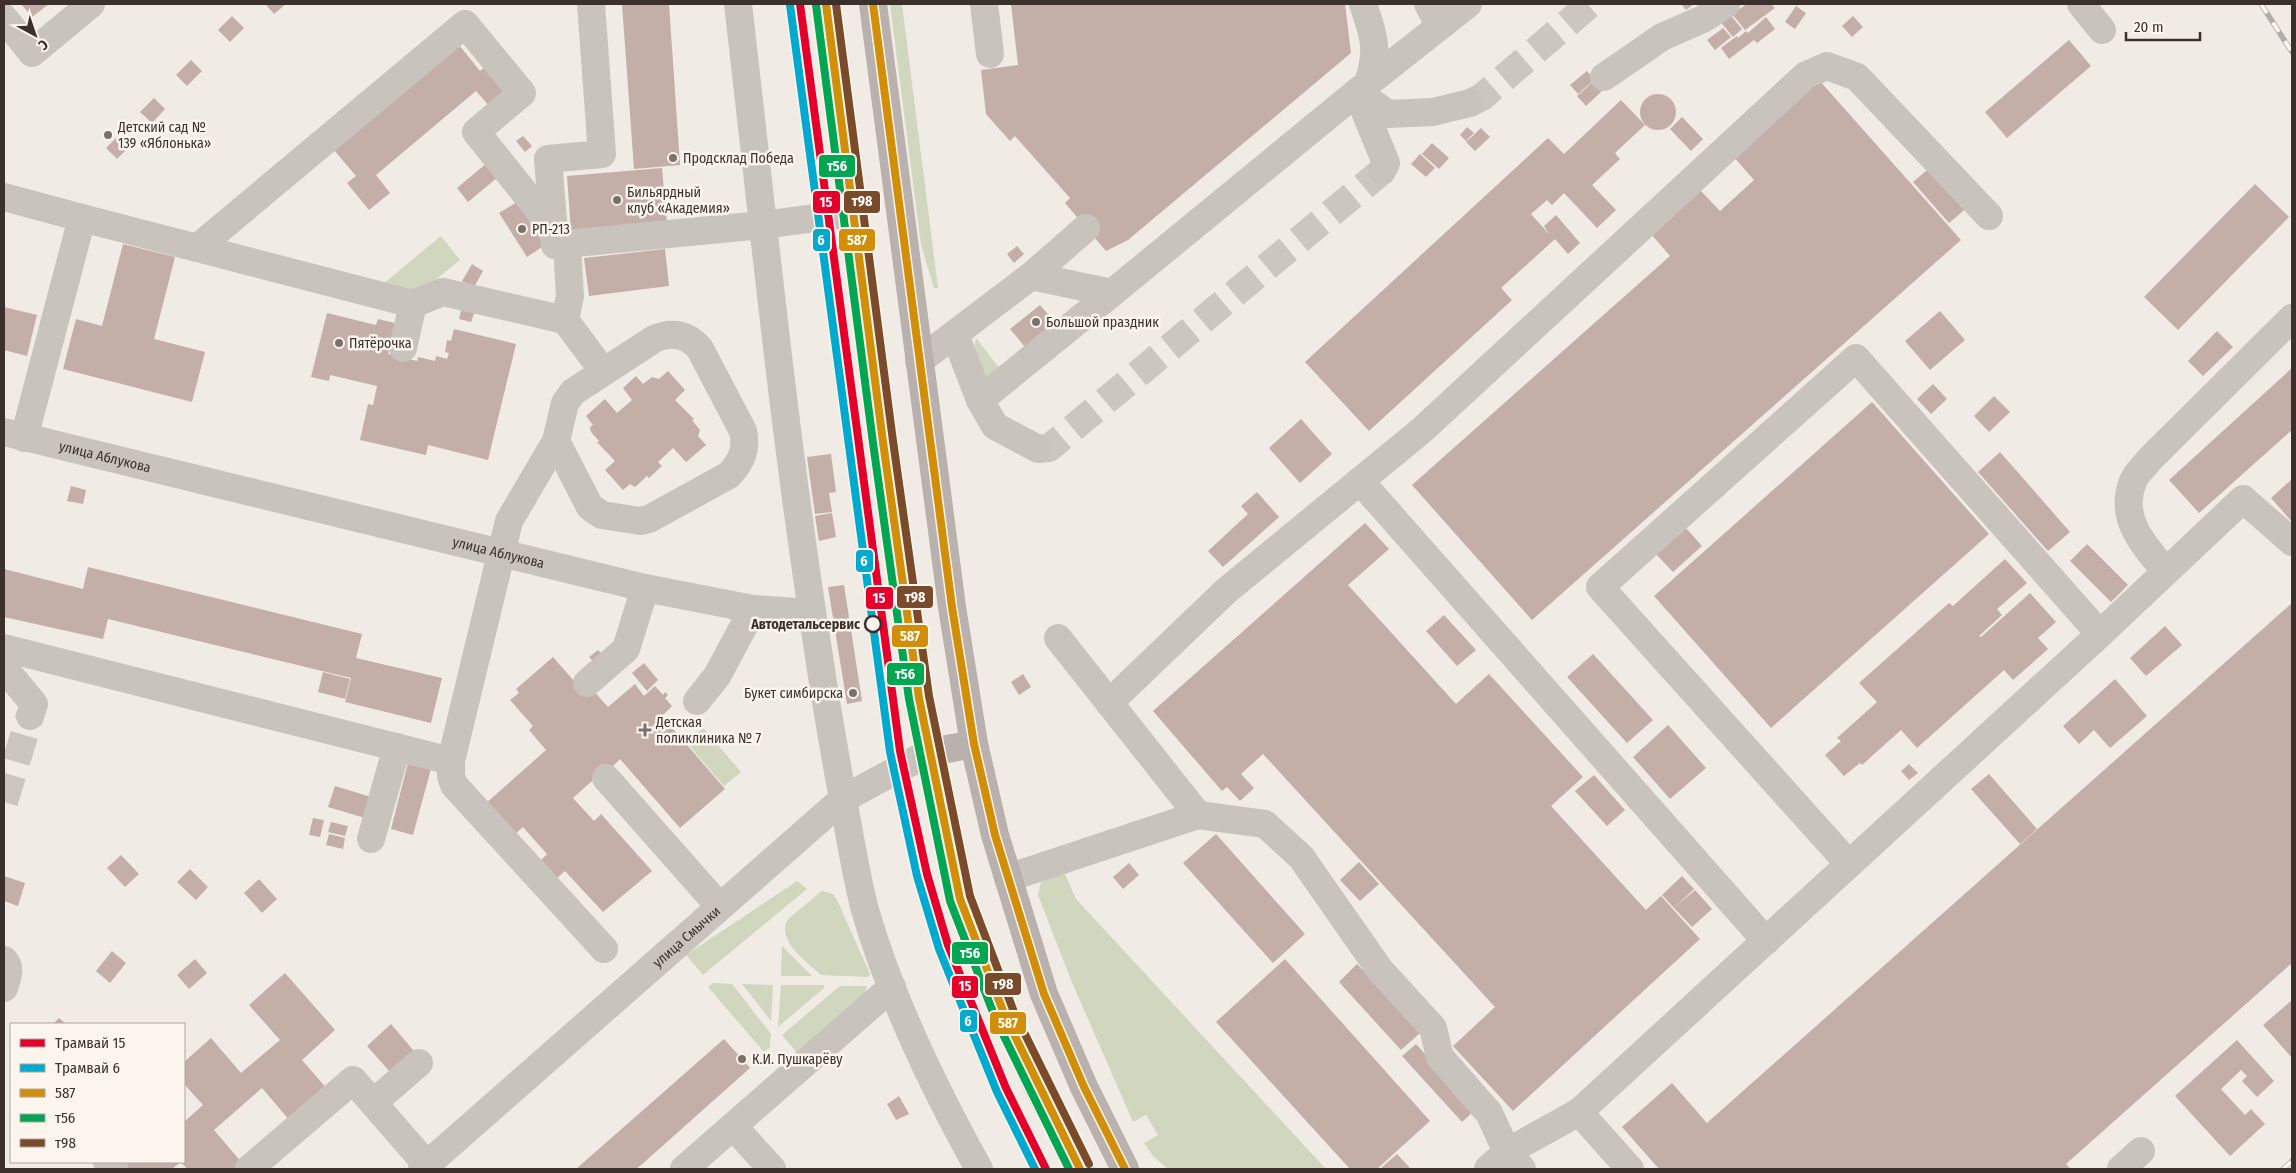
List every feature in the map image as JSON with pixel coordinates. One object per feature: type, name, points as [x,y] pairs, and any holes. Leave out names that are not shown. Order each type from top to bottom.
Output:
[{"type":"main road","points":[[826,4],[919,698],[960,899],[976,945],[1005,1016],[1040,1091],[1080,1169]]},
{"type":"main road","points":[[872,4],[952,607],[974,744],[995,835],[1044,994],[1084,1087],[1125,1169]]},
{"type":"main road","name":"улица Смычки","points":[[930,752],[974,744]]},
{"type":"street","points":[[4,18],[32,53],[91,4]]},
{"type":"street","points":[[566,320],[570,296],[548,159],[602,154],[591,4]]},
{"type":"street","points":[[738,4],[762,225],[812,613],[843,799],[865,910],[892,987],[922,1056],[979,1169]]},
{"type":"street","points":[[984,4],[990,54]]},
{"type":"street","points":[[1363,4],[1372,28],[1376,62],[1362,88],[1386,163],[1382,171]]},
{"type":"street","points":[[980,400],[1362,88],[1434,15],[1468,4]]},
{"type":"street","points":[[1604,77],[1662,37],[1703,19],[1726,4]]},
{"type":"street","points":[[2081,4],[2102,30]]},
{"type":"street","points":[[197,248],[465,24],[522,93],[476,132],[560,236]]},
{"type":"street","points":[[1109,702],[1226,591],[1422,430],[1806,75],[1827,66],[1857,77],[1989,216]]},
{"type":"street","points":[[1362,88],[1388,114],[1433,112],[1470,103]]},
{"type":"street","points":[[4,197],[413,304],[444,292],[566,320],[604,371]]},
{"type":"street","points":[[560,236],[762,225],[853,213]]},
{"type":"street","points":[[14,435],[82,218]]},
{"type":"street","points":[[919,361],[1031,276],[1086,228]]},
{"type":"street","points":[[1031,276],[1112,293]]},
{"type":"street","points":[[402,348],[413,304]]},
{"type":"street","points":[[2166,571],[2142,543],[2131,523],[2129,500],[2133,480],[2150,459],[2292,318]]},
{"type":"street","points":[[556,442],[590,507],[602,514],[640,521],[656,516],[722,480],[739,465],[744,448],[743,431],[700,349],[694,342],[680,335],[663,335],[604,371],[570,395],[564,408],[556,442],[509,522],[500,554],[451,761],[450,776],[454,785],[604,949]]},
{"type":"street","points":[[955,335],[980,400],[995,426],[1038,449]]},
{"type":"street","points":[[1850,864],[1600,587],[1856,358],[2100,634]]},
{"type":"street","name":"улица Аблукова","points":[[14,435],[645,588],[753,609],[812,613]]},
{"type":"street","points":[[1360,481],[1766,941]]},
{"type":"street","points":[[1008,878],[1198,815],[1265,824],[1301,857],[1380,970],[1434,1028],[1440,1057],[1490,1113],[1505,1164],[1579,1112],[2100,634],[2243,498],[2292,542]]},
{"type":"street","points":[[586,683],[626,648],[645,588]]},
{"type":"street","points":[[697,701],[717,676],[753,609]]},
{"type":"street","points":[[1058,638],[1198,815]]},
{"type":"street","points":[[4,648],[451,761]]},
{"type":"street","points":[[4,668],[34,704],[30,716]]},
{"type":"street","points":[[372,839],[397,747]]},
{"type":"street","name":"улица Смычки","points":[[424,1167],[843,799],[930,752]]},
{"type":"street","points":[[606,778],[720,907]]},
{"type":"street","points":[[4,960],[9,971],[4,988]]},
{"type":"street","points":[[684,1169],[892,987]]},
{"type":"street","points":[[373,1103],[419,1063]]},
{"type":"street","points":[[249,1169],[353,1080],[424,1167]]},
{"type":"street","points":[[1579,1112],[1630,1169]]},
{"type":"street","points":[[733,1126],[772,1169]]},
{"type":"street","points":[[2121,1169],[2141,1151]]},
{"type":"green space","points":[[890,4],[902,4],[938,288],[934,288],[921,245]]},
{"type":"green space","points":[[441,236],[460,260],[418,294],[383,284]]},
{"type":"green space","points":[[976,338],[1000,369],[984,382],[974,351]]},
{"type":"green space","points":[[703,728],[741,772],[724,786],[686,742]]},
{"type":"green space","points":[[1064,872],[1076,899],[1326,1169],[1168,1169],[1153,1156],[1144,1143],[1158,1135],[1146,1115],[1133,1122],[1071,980],[1038,895],[1041,882]]},
{"type":"green space","points":[[797,881],[807,889],[703,975],[686,955]]},
{"type":"green space","points":[[822,891],[833,894],[837,900],[870,974],[868,977],[821,975],[789,943],[785,927],[788,919]]},
{"type":"green space","points":[[782,946],[812,976],[781,976]]},
{"type":"green space","points":[[713,983],[732,984],[771,1034],[770,1047],[764,1052],[708,987]]},
{"type":"green space","points":[[742,984],[773,985],[771,1021]]},
{"type":"green space","points":[[781,985],[824,985],[824,988],[778,1027]]},
{"type":"green space","points":[[840,986],[867,986],[865,996],[798,1054],[782,1035]]},
{"type":"building","points":[[21,4],[49,4],[32,17]]},
{"type":"building","points":[[265,4],[286,4],[274,14]]},
{"type":"building","points":[[622,4],[669,4],[680,165],[634,169]]},
{"type":"building","points":[[1011,4],[1345,4],[1351,53],[1128,240],[1106,251],[1065,203],[1070,198],[1015,136],[1010,141],[986,114],[981,70],[1018,65]]},
{"type":"building","points":[[1681,4],[1694,4],[1686,10]]},
{"type":"building","points":[[1747,4],[1771,4],[1775,8],[1745,30],[1732,14]]},
{"type":"building","points":[[1796,6],[1806,13],[1795,29],[1785,22]]},
{"type":"building","points":[[1729,13],[1742,29],[1733,37],[1720,21]]},
{"type":"building","points":[[232,16],[244,28],[230,42],[218,30]]},
{"type":"building","points":[[1853,16],[1863,27],[1852,37],[1842,26]]},
{"type":"building","points":[[1766,17],[1775,29],[1757,43],[1754,40],[1729,59],[1721,48],[1746,31],[1748,33]]},
{"type":"building","points":[[1723,28],[1731,37],[1715,50],[1707,40]]},
{"type":"building","points":[[2069,40],[2091,66],[2007,138],[1985,112]]},
{"type":"building","points":[[459,45],[480,71],[490,63],[512,91],[491,108],[476,91],[376,175],[390,193],[369,210],[347,183],[356,176],[334,150]]},
{"type":"building","points":[[191,60],[202,71],[187,86],[176,75]]},
{"type":"building","points":[[1587,71],[1594,80],[1578,94],[1570,85]]},
{"type":"building","points":[[1595,80],[1603,90],[1586,106],[1577,96]]},
{"type":"building","points":[[1819,80],[1961,240],[1532,620],[1412,485],[1670,256],[1651,234],[1700,190],[1720,211],[1754,180],[1733,156]]},
{"type":"building","points":[[1658,94],[1665,95],[1671,99],[1675,105],[1675,119],[1671,125],[1665,129],[1658,130],[1651,129],[1645,125],[1641,119],[1640,112],[1641,105],[1645,99],[1651,95]]},
{"type":"building","points":[[154,98],[165,109],[152,123],[140,112]]},
{"type":"building","points":[[1621,100],[1645,125],[1615,153],[1620,159],[1592,185],[1616,210],[1597,228],[1564,193],[1552,205],[1547,200],[1531,214],[1549,234],[1544,226],[1556,215],[1580,243],[1568,254],[1555,239],[1501,288],[1512,300],[1369,431],[1305,362],[1548,138],[1564,154]]},
{"type":"building","points":[[1682,117],[1703,139],[1691,151],[1670,129]]},
{"type":"building","points":[[1467,127],[1474,133],[1466,141],[1460,135]]},
{"type":"building","points":[[1481,128],[1490,137],[1475,151],[1466,142]]},
{"type":"building","points":[[118,136],[129,147],[117,159],[106,148]]},
{"type":"building","points":[[523,136],[532,146],[525,152],[516,141]]},
{"type":"building","points":[[1432,143],[1449,158],[1439,169],[1422,154]]},
{"type":"building","points":[[1420,154],[1435,168],[1426,177],[1411,164]]},
{"type":"building","points":[[487,163],[498,177],[468,202],[457,188]]},
{"type":"building","points":[[1933,165],[1969,206],[1949,223],[1913,182]]},
{"type":"building","name":"Бильярдный клуб «Академия»","points":[[662,168],[667,224],[571,232],[567,176]]},
{"type":"building","points":[[2255,184],[2289,217],[2178,330],[2144,297]]},
{"type":"building","name":"РП-213","points":[[517,202],[545,245],[527,257],[499,213]]},
{"type":"building","points":[[123,244],[175,257],[154,339],[205,352],[192,402],[63,369],[76,319],[102,326]]},
{"type":"building","points":[[1017,246],[1024,254],[1014,263],[1007,254]]},
{"type":"building","points":[[665,249],[669,286],[589,296],[584,258]]},
{"type":"building","points":[[472,264],[483,271],[474,287],[462,281]]},
{"type":"building","points":[[1040,305],[1055,322],[1025,347],[1010,329]]},
{"type":"building","points":[[4,307],[37,315],[27,356],[4,350]]},
{"type":"building","points":[[462,307],[475,311],[471,322],[459,319]]},
{"type":"building","points":[[1940,311],[1965,340],[1930,370],[1905,341]]},
{"type":"building","points":[[327,313],[376,325],[378,319],[399,324],[394,330],[388,354],[417,361],[418,357],[435,361],[436,356],[447,359],[449,353],[445,352],[447,340],[451,341],[454,329],[516,344],[488,460],[428,445],[426,455],[360,440],[368,404],[373,405],[377,386],[330,375],[329,381],[311,377]]},
{"type":"building","points":[[2217,331],[2233,347],[2203,376],[2188,361]]},
{"type":"building","points":[[2292,368],[2292,430],[2199,513],[2169,480]]},
{"type":"building","points":[[668,371],[685,390],[675,400],[694,419],[692,420],[700,430],[698,436],[706,445],[686,462],[673,448],[658,462],[662,466],[649,478],[647,476],[635,487],[630,484],[623,490],[605,470],[615,461],[597,442],[599,441],[591,432],[590,427],[593,425],[586,416],[605,399],[617,413],[632,400],[623,388],[636,376],[643,384],[652,377],[659,379]]},
{"type":"building","points":[[1933,384],[1947,399],[1931,414],[1917,399]]},
{"type":"building","points":[[1994,396],[2010,412],[1989,432],[1974,416]]},
{"type":"building","points":[[1872,402],[1989,534],[1771,728],[1654,596]]},
{"type":"building","points":[[1301,419],[1332,454],[1300,483],[1269,448]]},
{"type":"building","points":[[2000,452],[2070,532],[2048,551],[1978,472]]},
{"type":"building","points":[[831,454],[836,492],[829,493],[832,512],[815,514],[807,457]]},
{"type":"building","points":[[2292,479],[2292,522],[2271,498]]},
{"type":"building","points":[[71,486],[86,490],[83,504],[67,501]]},
{"type":"building","points":[[1257,492],[1279,517],[1223,567],[1208,551],[1248,514],[1241,506]]},
{"type":"building","points":[[832,513],[836,537],[819,541],[815,516]]},
{"type":"building","points":[[1365,523],[1389,549],[1348,585],[1456,704],[1489,674],[1583,777],[1551,806],[1646,910],[1661,896],[1700,939],[1513,1111],[1453,1046],[1495,1007],[1263,754],[1241,774],[1254,788],[1240,801],[1227,787],[1222,791],[1153,711]]},
{"type":"building","points":[[1686,528],[1702,546],[1673,572],[1656,554]]},
{"type":"building","points":[[2087,544],[2128,585],[2111,602],[2070,561]]},
{"type":"building","points":[[2005,559],[2027,583],[1997,609],[2002,615],[1979,636],[1981,637],[2030,593],[2056,622],[2038,638],[2048,649],[2013,680],[2004,670],[1917,748],[1901,730],[1862,765],[1860,763],[1844,776],[1825,755],[1841,741],[1837,738],[1877,702],[1859,683],[1949,603],[1953,606]]},
{"type":"building","points":[[88,567],[362,634],[356,658],[442,678],[431,723],[345,702],[351,678],[108,619],[103,639],[4,617],[4,569],[83,589]]},
{"type":"building","points":[[844,585],[862,701],[847,704],[828,587]]},
{"type":"building","points":[[2292,603],[2292,963],[2066,1164],[2071,1169],[1659,1169],[1622,1127],[1672,1083],[1707,1123]]},
{"type":"building","points":[[1444,615],[1476,650],[1457,666],[1426,631]]},
{"type":"building","points":[[2165,626],[2182,645],[2146,676],[2130,658]]},
{"type":"building","points":[[598,650],[602,654],[593,661],[589,657]]},
{"type":"building","points":[[1593,654],[1653,720],[1627,743],[1567,677]]},
{"type":"building","points":[[553,657],[575,682],[591,688],[608,707],[635,684],[644,696],[655,686],[663,695],[665,692],[668,695],[665,698],[672,706],[662,716],[725,789],[680,828],[620,759],[612,767],[610,765],[573,798],[594,821],[601,814],[652,871],[603,912],[565,871],[557,878],[541,860],[547,854],[523,827],[513,836],[484,805],[546,750],[529,730],[533,726],[510,700],[519,693],[516,689]]},
{"type":"building","points":[[644,663],[658,680],[647,691],[632,673]]},
{"type":"building","points":[[323,672],[350,679],[345,699],[318,692]]},
{"type":"building","points":[[1023,674],[1031,687],[1019,695],[1011,682]]},
{"type":"building","points":[[2115,679],[2147,716],[2110,748],[2094,730],[2079,744],[2063,726]]},
{"type":"building","points":[[1668,725],[1706,768],[1670,799],[1633,757]]},
{"type":"building","points":[[409,759],[432,765],[413,835],[391,829]]},
{"type":"building","points":[[1909,764],[1918,773],[1909,780],[1901,771]]},
{"type":"building","points":[[1989,774],[2037,829],[2020,844],[1971,789]]},
{"type":"building","points":[[1594,775],[1625,810],[1607,826],[1575,791]]},
{"type":"building","points":[[335,786],[371,797],[365,818],[328,807]]},
{"type":"building","points":[[313,818],[324,820],[320,837],[309,835]]},
{"type":"building","points":[[331,822],[348,826],[345,836],[328,832]]},
{"type":"building","points":[[329,834],[345,838],[343,849],[326,845]]},
{"type":"building","points":[[1216,834],[1305,934],[1273,963],[1183,863]]},
{"type":"building","points":[[121,855],[139,874],[125,887],[107,868]]},
{"type":"building","points":[[1359,862],[1379,884],[1360,901],[1340,880]]},
{"type":"building","points":[[1129,863],[1139,875],[1123,889],[1113,877]]},
{"type":"building","points":[[190,869],[208,887],[196,900],[177,882]]},
{"type":"building","points":[[4,876],[25,883],[18,906],[4,901]]},
{"type":"building","points":[[1682,876],[1694,889],[1674,908],[1662,895]]},
{"type":"building","points":[[259,879],[277,899],[262,913],[244,893]]},
{"type":"building","points":[[1695,890],[1712,909],[1692,927],[1674,908]]},
{"type":"building","points":[[112,951],[126,963],[110,983],[96,971]]},
{"type":"building","points":[[195,959],[207,973],[189,989],[177,975]]},
{"type":"building","points":[[1285,959],[1430,1121],[1377,1169],[1350,1169],[1216,1022]]},
{"type":"building","points":[[1357,964],[1420,1033],[1401,1050],[1339,982]]},
{"type":"building","points":[[285,973],[335,1030],[302,1060],[328,1090],[291,1122],[262,1088],[214,1130],[242,1163],[235,1169],[187,1169],[182,1163],[185,1163],[185,1121],[203,1105],[185,1085],[185,1061],[211,1038],[241,1073],[280,1040],[249,1005]]},
{"type":"building","points":[[2292,1000],[2292,1058],[2263,1025]]},
{"type":"building","points":[[59,1018],[65,1023],[54,1023]]},
{"type":"building","points":[[391,1024],[414,1051],[390,1072],[367,1046]]},
{"type":"building","points":[[724,1039],[750,1068],[640,1166],[636,1169],[576,1169]]},
{"type":"building","points":[[2237,1040],[2274,1081],[2257,1097],[2242,1081],[2247,1076],[2241,1070],[2221,1089],[2245,1115],[2251,1109],[2265,1124],[2230,1156],[2175,1096]]},
{"type":"building","points":[[1416,1044],[1475,1110],[1462,1122],[1402,1056]]},
{"type":"building","points":[[899,1096],[909,1114],[896,1120],[887,1104]]},
{"type":"building","points":[[1397,1154],[1410,1168],[1380,1169]]},
{"type":"building","points":[[122,1163],[180,1163],[172,1169],[127,1169]]},
{"type":"tunnel","points":[[1470,103],[1482,97],[1590,4]]},
{"type":"tunnel","points":[[1038,449],[1049,448],[1382,171]]},
{"type":"tunnel","points":[[4,802],[30,716]]},
{"type":"railway","points":[[2261,4],[2292,52]]},
{"type":"railway","points":[[2283,1169],[2292,1161]]},
{"type":"tram line","name":"15","points":[[800,4],[900,751],[927,874],[948,945],[1006,1088],[1046,1169]]},
{"type":"tram line","name":"6","points":[[790,5],[890,752],[917,876],[939,949],[997,1092],[1035,1169]]},
{"type":"transit line","name":"587","points":[[826,4],[883,442],[919,698],[960,899],[1005,1016],[1080,1169]]},
{"type":"transit line","name":"т98","points":[[836,4],[893,441],[929,696],[970,896],[1014,1012],[1089,1164]]},
{"type":"transit line","name":"587","points":[[873,4],[952,607],[974,744],[995,835],[1044,994],[1084,1087],[1125,1169]]},
{"type":"transit line","name":"т56","points":[[816,5],[873,443],[909,699],[950,901],[996,1020],[1069,1169]]},
{"type":"place","name":"Детский сад № 139 «Яблонька»","points":[[108,135]]},
{"type":"place","name":"Продсклад Победа","points":[[673,158]]},
{"type":"place","name":"Бильярдный клуб «Академия»","points":[[617,200]]},
{"type":"place","name":"РП-213","points":[[522,229]]},
{"type":"place","name":"Большой праздник","points":[[1036,322]]},
{"type":"place","name":"Пятёрочка","points":[[339,343]]},
{"type":"place","name":"Автодетальсервис","points":[[873,624]]},
{"type":"place","name":"Букет симбирска","points":[[853,693]]},
{"type":"place","name":"Детская поликлиника № 7","points":[[645,730]]},
{"type":"place","name":"К.И. Пушкарёву","points":[[742,1059]]}]
